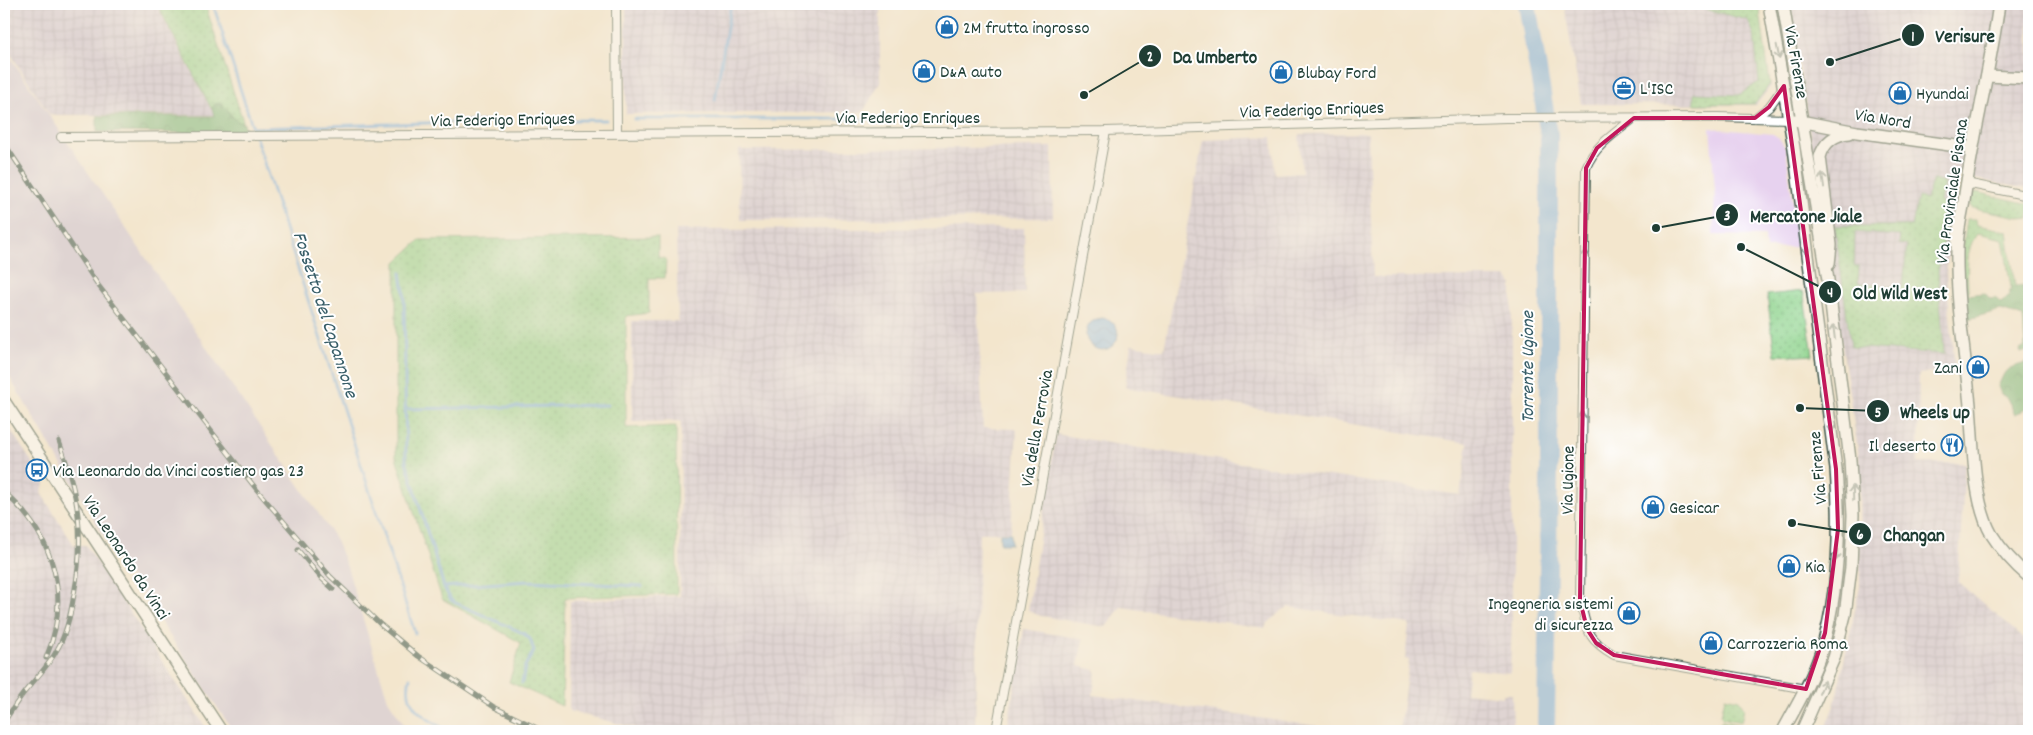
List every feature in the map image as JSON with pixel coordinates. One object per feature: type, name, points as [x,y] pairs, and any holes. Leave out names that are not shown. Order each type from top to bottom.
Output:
[{"type":"main road","name":"Via Firenze","points":[[1769,4],[1789,119],[1836,469],[1839,508],[1837,555],[1832,598],[1821,651],[1806,689],[1783,731]]},
{"type":"main road","name":"Via Firenze","points":[[1783,4],[1828,280],[1850,460],[1853,515],[1853,542],[1845,615],[1834,658],[1802,731]]},
{"type":"main road","name":"Via Provinciale Pisana","points":[[1999,4],[1987,76],[1971,148],[1957,248],[1958,304],[1981,506],[1991,534],[2013,563],[2029,578]]},
{"type":"main road","points":[[1987,76],[2029,78]]},
{"type":"main road","name":"Via Nord","points":[[1789,119],[1857,132],[1971,148]]},
{"type":"main road","name":"Via Firenze","points":[[1828,280],[1831,245],[1820,157],[1823,148],[1830,140],[1845,133],[1857,132]]},
{"type":"main road","name":"Via Leonardo da Vinci","points":[[4,401],[221,731]]},
{"type":"main road","name":"Via Firenze","points":[[1802,731],[1806,689]]},
{"type":"street","points":[[616,4],[617,133]]},
{"type":"street","points":[[1755,118],[1769,108],[1784,86]]},
{"type":"street","name":"Via Federigo Enriques","points":[[60,137],[236,138],[617,133],[1106,131],[1506,118],[1789,119]]},
{"type":"street","name":"Via Ugione","points":[[1634,118],[1597,148],[1590,157],[1586,168],[1580,600],[1588,630],[1591,638],[1596,643],[1614,655],[1806,689]]},
{"type":"street","name":"Via della Ferrovia","points":[[996,731],[1106,131]]},
{"type":"street","points":[[1966,183],[2029,196]]},
{"type":"highlighted area","points":[[1784,86],[1836,469],[1838,529],[1825,633],[1806,689],[1614,655],[1596,643],[1587,629],[1580,600],[1586,168],[1597,148],[1634,118],[1755,118],[1769,107]]},
{"type":"shaded area","points":[[4,4],[156,4],[214,115],[50,115],[4,44]]},
{"type":"shaded area","points":[[626,4],[880,4],[880,83],[863,112],[626,114]]},
{"type":"shaded area","points":[[1564,4],[1714,4],[1714,9],[1759,4],[1771,86],[1756,105],[1581,104]]},
{"type":"shaded area","points":[[1714,4],[1753,4],[1714,9]]},
{"type":"shaded area","points":[[1790,4],[2029,4],[2029,189],[1959,176],[1946,273],[1955,369],[1919,374],[1918,463],[1965,463],[1958,582],[2029,643],[2029,731],[1824,731],[1835,703],[1860,586],[1859,457]]},
{"type":"shaded area","points":[[4,48],[335,538],[347,567],[388,700],[408,731],[233,731],[105,538],[4,368]]},
{"type":"shaded area","points":[[1710,128],[1773,134],[1779,138],[1786,149],[1798,247],[1766,248],[1765,236],[1713,235],[1715,190]]},
{"type":"shaded area","points":[[1368,133],[1373,277],[1506,277],[1512,284],[1512,622],[1510,673],[1469,669],[1466,693],[1503,697],[1503,694],[1512,694],[1513,731],[1399,731],[1409,660],[1405,659],[1409,624],[1289,607],[1281,611],[1265,628],[1121,607],[1106,627],[1041,616],[1028,611],[1056,434],[1460,495],[1468,443],[1125,387],[1131,345],[1164,350],[1203,140],[1272,137],[1275,174],[1302,172],[1299,134]]},
{"type":"shaded area","points":[[1052,147],[1053,218],[740,220],[739,150]]},
{"type":"shaded area","points":[[1024,228],[1025,293],[977,294],[983,428],[1017,429],[1011,532],[979,533],[975,731],[647,731],[569,711],[570,601],[680,596],[681,421],[632,422],[632,321],[678,321],[676,230]]},
{"type":"shaded area","points":[[4,420],[45,482],[41,493],[74,545],[86,545],[208,731],[4,731]]},
{"type":"shaded area","points":[[1024,629],[1083,639],[1078,666],[1096,670],[1093,695],[1317,726],[1316,731],[1007,731]]},
{"type":"green space","points":[[157,4],[205,4],[244,124],[235,120],[228,111],[212,108],[212,110]]},
{"type":"green space","points":[[1759,4],[1770,84],[1755,104],[1694,104],[1694,93],[1739,95],[1759,82],[1754,34],[1748,20],[1700,8],[1713,7],[1714,10]]},
{"type":"green space","points":[[220,103],[235,120],[244,124],[246,130],[201,133],[97,132],[97,116],[214,116],[212,108],[215,104]]},
{"type":"green space","points":[[1933,179],[1944,182],[1940,202],[1948,207],[1938,272],[1944,354],[1851,347],[1835,226],[1912,226],[1918,197],[1926,199]],"holes":[[[1855,232],[1900,236],[1899,244],[1907,245],[1903,287],[1858,283],[1859,266],[1854,266]]]},
{"type":"green space","points":[[1976,192],[2029,204],[2029,219],[1973,208],[1970,206],[1970,200]]},
{"type":"green space","points":[[1967,219],[1976,219],[1977,225],[2007,231],[2015,286],[2011,287],[2003,239],[1978,233],[1969,254],[1967,271],[1968,295],[1962,295],[1961,264]]},
{"type":"green space","points":[[658,237],[658,257],[666,259],[665,278],[649,278],[649,313],[626,316],[626,428],[676,426],[677,594],[565,598],[562,706],[509,682],[521,643],[442,599],[396,457],[396,262],[420,240]]},
{"type":"green space","points":[[2023,285],[2023,291],[2029,290],[2029,359],[2027,351],[2021,353],[2020,350],[2025,347],[2023,317],[2001,310],[1965,320],[1966,295],[1985,293],[1990,299],[1995,298],[2001,303],[2009,296],[2011,287]]},
{"type":"green space","points":[[1803,291],[1813,355],[1775,355],[1767,295]]},
{"type":"green space","points":[[2029,361],[2029,408],[2015,414],[2007,398],[2001,394],[1998,386],[2006,371]]},
{"type":"green space","points":[[1725,697],[1739,700],[1744,708],[1741,722],[1722,718]]},
{"type":"green space","points":[[1721,721],[1740,725],[1738,731],[1718,731]]},
{"type":"water","points":[[1102,318],[1114,322],[1118,334],[1114,346],[1102,350],[1090,346],[1086,334],[1090,322]]},
{"type":"water","points":[[1000,533],[1011,533],[1011,544],[1000,544]]},
{"type":"waterway","name":"Fossetto del Capannone","points":[[213,4],[415,633]]},
{"type":"waterway","points":[[715,100],[731,4]]},
{"type":"waterway","name":"Torrente Ugione","points":[[1527,4],[1549,135],[1549,485],[1546,731]]},
{"type":"waterway","points":[[634,119],[887,119]]},
{"type":"waterway","points":[[532,120],[606,120]]},
{"type":"waterway","points":[[252,128],[494,121]]},
{"type":"waterway","points":[[401,273],[404,292],[406,461],[444,587],[451,600],[523,633],[530,639],[534,651],[525,666],[522,683]]},
{"type":"waterway","points":[[405,409],[607,405]]},
{"type":"waterway","points":[[444,587],[527,581],[642,586]]},
{"type":"waterway","points":[[410,678],[408,688],[413,705],[425,717],[448,731]]},
{"type":"railway","points":[[4,143],[98,285],[257,490],[330,576],[381,625],[418,656],[494,707],[543,731]]},
{"type":"railway","points":[[4,722],[20,697],[54,655],[64,635],[72,608],[79,554],[78,517],[71,480],[59,441]]},
{"type":"railway","points":[[4,492],[21,509],[35,528],[54,568],[57,612],[54,635],[46,658]]},
{"type":"railway","points":[[298,550],[321,578],[333,589]]},
{"type":"place","name":"2M frutta ingrosso","points":[[947,27]]},
{"type":"place","name":"Verisure","points":[[1830,62]]},
{"type":"place","name":"D&A auto","points":[[924,71]]},
{"type":"place","name":"Blubay Ford","points":[[1281,72]]},
{"type":"place","name":"L'ISC","points":[[1624,88]]},
{"type":"place","name":"Hyundai","points":[[1900,93]]},
{"type":"place","name":"Da Umberto","points":[[1084,95]]},
{"type":"place","name":"Mercatone Jiale","points":[[1656,228]]},
{"type":"place","name":"Old Wild West","points":[[1741,247]]},
{"type":"place","name":"Zani","points":[[1978,367]]},
{"type":"place","name":"Wheels up","points":[[1800,408]]},
{"type":"place","name":"Il deserto","points":[[1952,445]]},
{"type":"place","name":"Via Leonardo da Vinci costiero gas 23","points":[[37,470]]},
{"type":"place","name":"Gesicar","points":[[1653,507]]},
{"type":"place","name":"Changan","points":[[1792,523]]},
{"type":"place","name":"Kia","points":[[1789,566]]},
{"type":"place","name":"Ingegneria sistemi di sicurezza","points":[[1629,613]]},
{"type":"place","name":"Carrozzeria Roma","points":[[1711,643]]}]
